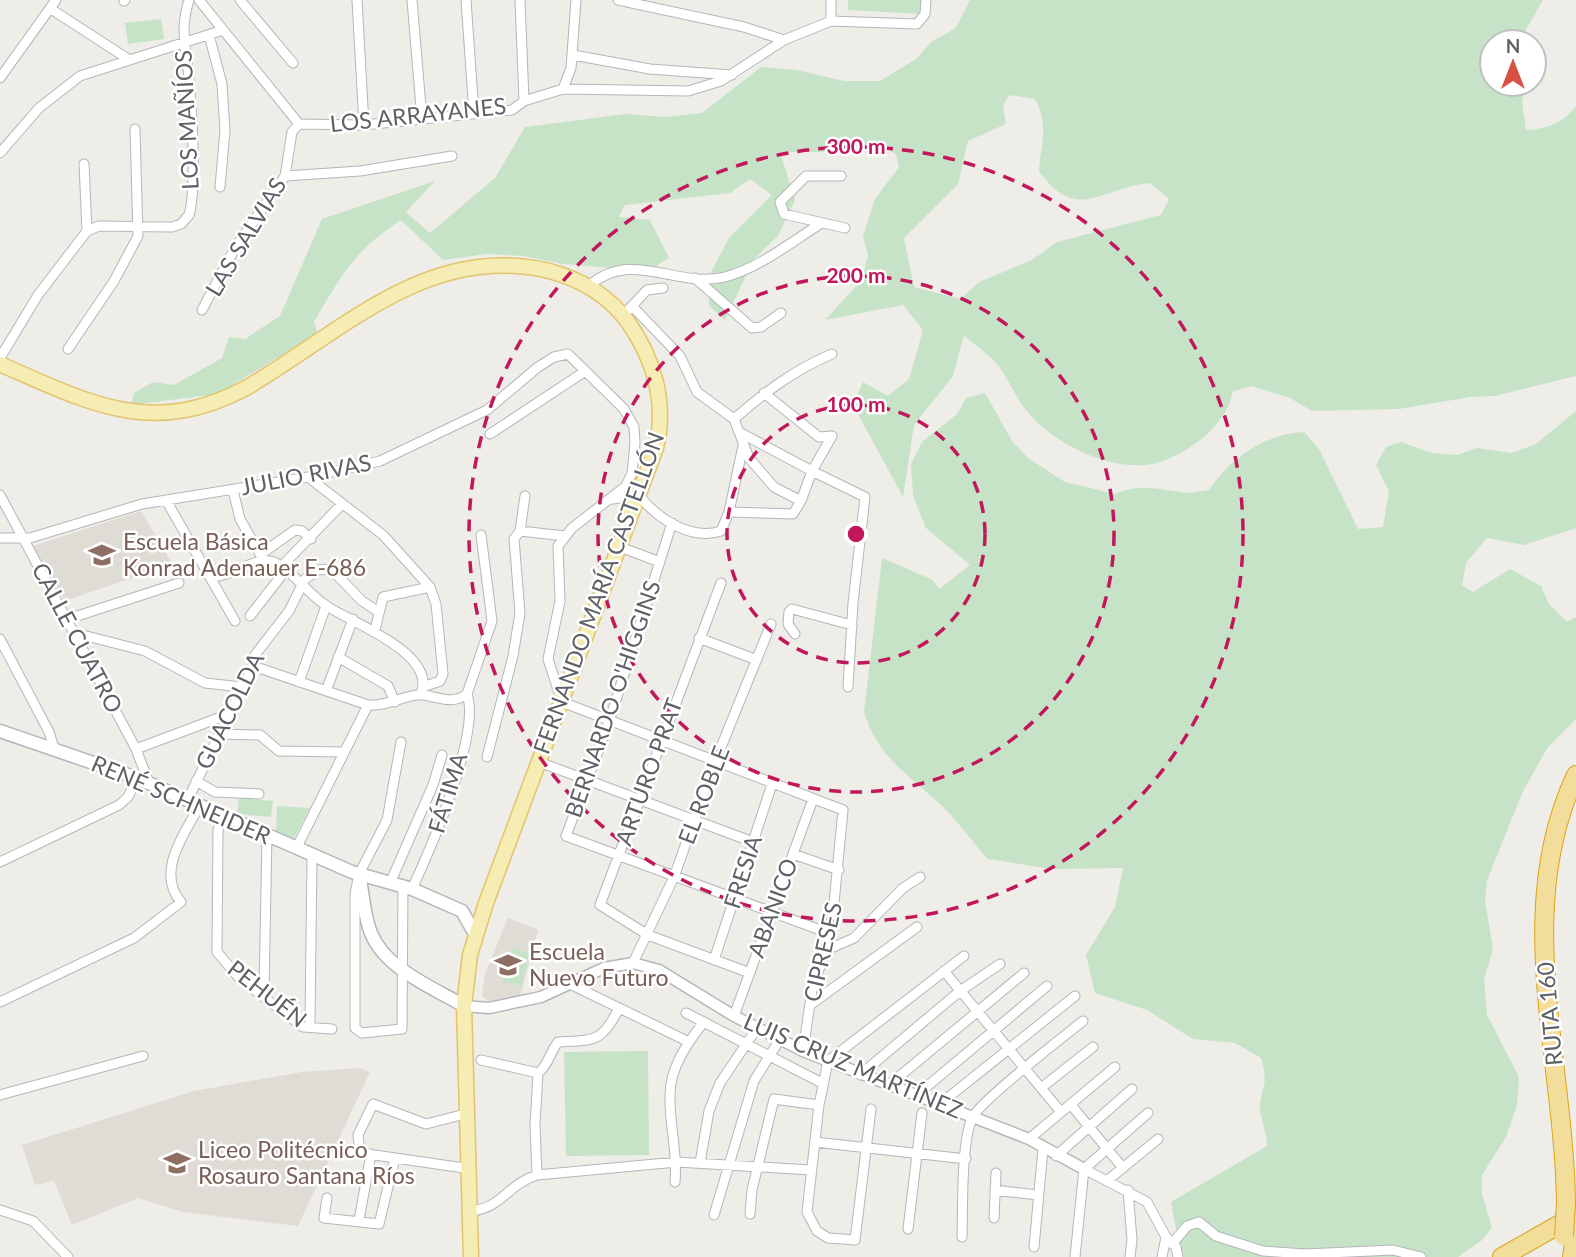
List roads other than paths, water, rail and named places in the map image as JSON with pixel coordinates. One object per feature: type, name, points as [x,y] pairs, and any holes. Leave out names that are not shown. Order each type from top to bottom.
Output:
[{"type":"highway","name":"RUTA 160","points":[[1572,1257],[1571,1209],[1544,948],[1544,901],[1554,832],[1576,775]]},
{"type":"highway","name":"RUTA 160","points":[[1576,804],[1559,867],[1555,920],[1576,1170]]},
{"type":"highway","points":[[1503,1257],[1571,1209]]},
{"type":"highway","name":"RUTA 160","points":[[1561,1257],[1572,1233]]},
{"type":"main road","name":"FERNANDO MARÍA CASTELLÓN","points":[[0,364],[105,407],[144,415],[170,414],[200,408],[233,396],[397,293],[436,274],[476,266],[519,265],[557,273],[589,286],[627,311],[647,355],[660,402],[658,439],[475,934],[464,1006],[471,1169],[471,1257]]},
{"type":"main road","name":"RENÉ SCHNEIDER","points":[[0,731],[143,781],[312,857],[359,874],[402,885],[462,911]]},
{"type":"main road","points":[[359,874],[371,933],[403,970],[464,1006]]},
{"type":"main road","points":[[475,934],[462,911],[486,903]]},
{"type":"street","points":[[0,78],[56,0]]},
{"type":"street","name":"LOS MAÑÍOS","points":[[87,231],[99,226],[177,226],[187,219],[191,212],[189,76],[182,43],[183,17],[189,0]]},
{"type":"street","name":"LOS ARRAYANES","points":[[199,0],[299,124],[365,125],[512,110],[524,101],[563,89],[688,91],[732,75],[784,40],[831,21]]},
{"type":"street","points":[[240,0],[293,63]]},
{"type":"street","points":[[357,0],[365,125]]},
{"type":"street","points":[[412,0],[422,119]]},
{"type":"street","points":[[466,0],[474,114]]},
{"type":"street","points":[[520,0],[524,101]]},
{"type":"street","points":[[563,89],[570,76],[576,0]]},
{"type":"street","points":[[618,0],[744,27],[784,40]]},
{"type":"street","points":[[831,0],[831,21],[917,24],[925,14],[926,0]]},
{"type":"street","points":[[51,9],[128,59]]},
{"type":"street","points":[[0,153],[29,118],[60,89],[91,71],[223,30]]},
{"type":"street","points":[[209,35],[222,84],[225,131],[220,187]]},
{"type":"street","points":[[573,55],[650,69],[732,75]]},
{"type":"street","name":"LAS SALVIAS","points":[[202,310],[235,248],[285,176],[292,132],[299,124]]},
{"type":"street","points":[[68,349],[136,242],[139,226],[135,129]]},
{"type":"street","points":[[285,176],[360,171],[452,156]]},
{"type":"street","points":[[0,358],[38,295],[87,231],[84,164]]},
{"type":"street","points":[[841,176],[810,174],[782,197],[784,214],[845,228]]},
{"type":"street","points":[[589,286],[600,275],[625,270],[674,273],[695,278],[725,277],[760,262],[820,224]]},
{"type":"street","points":[[695,278],[752,328],[761,327],[781,313]]},
{"type":"street","points":[[663,288],[647,290],[627,311],[680,356],[697,392],[734,419],[749,458],[774,487],[801,501]]},
{"type":"street","name":"JULIO RIVAS","points":[[0,538],[24,538],[142,504],[308,477],[394,456],[487,410],[538,367],[564,354],[574,358],[584,372]]},
{"type":"street","points":[[734,419],[764,393],[805,366],[832,354]]},
{"type":"street","points":[[490,435],[584,372],[619,403],[634,427],[635,443],[630,479],[565,536],[557,551],[560,601],[548,653],[562,702],[813,799]]},
{"type":"street","points":[[729,512],[793,514],[812,471],[832,436],[819,437],[764,393]]},
{"type":"street","points":[[739,432],[865,497],[852,625],[849,687]]},
{"type":"street","points":[[608,500],[639,495],[654,513],[672,523],[689,530],[714,533],[721,531],[729,512],[744,444]]},
{"type":"street","points":[[253,666],[368,705],[395,702],[440,681],[443,674],[436,604],[430,587],[383,535],[308,477]]},
{"type":"street","points":[[233,490],[240,519],[262,558],[283,569],[326,606],[375,630],[410,659],[422,690]]},
{"type":"street","name":"CALLE CUATRO","points":[[0,495],[136,749],[143,781]]},
{"type":"street","points":[[487,757],[513,656],[520,613],[514,544],[516,534],[520,531],[525,496]]},
{"type":"street","points":[[166,500],[212,576],[235,621]]},
{"type":"street","points":[[250,616],[283,569],[342,504]]},
{"type":"street","name":"BERNARDO O'HIGGINS","points":[[619,855],[566,836],[609,722],[672,523]]},
{"type":"street","points":[[212,576],[262,558],[295,530],[302,531],[311,538]]},
{"type":"street","points":[[520,531],[565,536]]},
{"type":"street","name":"FÁTIMA","points":[[402,885],[451,798],[468,717],[467,694],[492,621],[481,535]]},
{"type":"street","points":[[620,547],[660,562]]},
{"type":"street","points":[[301,585],[314,572],[331,569],[362,601],[379,611]]},
{"type":"street","points":[[68,619],[180,583]]},
{"type":"street","name":"ARTURO PRAT","points":[[648,935],[600,905],[721,583]]},
{"type":"street","name":"GUACOLDA","points":[[188,799],[253,666],[255,655],[289,611],[301,585]]},
{"type":"street","points":[[375,630],[383,597],[430,587]]},
{"type":"street","points":[[299,682],[326,606]]},
{"type":"street","points":[[795,634],[788,624],[789,612],[792,609],[852,625]]},
{"type":"street","points":[[326,691],[353,619]]},
{"type":"street","name":"EL ROBLE","points":[[633,963],[674,877],[715,762],[771,624]]},
{"type":"street","points":[[75,633],[145,651],[205,684],[242,687]]},
{"type":"street","points":[[699,638],[757,660]]},
{"type":"street","points":[[0,639],[49,732],[54,748]]},
{"type":"street","points":[[338,657],[388,687],[395,702]]},
{"type":"street","points":[[422,690],[454,700],[467,694]]},
{"type":"street","points":[[296,849],[368,705]]},
{"type":"street","points":[[136,749],[229,714]]},
{"type":"street","points":[[219,734],[262,736],[279,751],[344,752]]},
{"type":"street","points":[[401,742],[388,815],[359,874],[355,903],[355,1028],[368,1034],[402,1029],[402,885],[442,755]]},
{"type":"street","points":[[539,762],[753,842]]},
{"type":"street","points":[[0,862],[119,805],[143,781]]},
{"type":"street","points":[[196,781],[215,792],[259,794]]},
{"type":"street","name":"FRESIA","points":[[714,960],[772,784]]},
{"type":"street","name":"CIPRESES","points":[[803,1051],[812,990],[829,948],[839,870],[842,810],[813,799]]},
{"type":"street","name":"ABANICO","points":[[734,1016],[813,799]]},
{"type":"street","points":[[0,1002],[134,938],[181,902],[171,887],[172,860],[200,805]]},
{"type":"street","name":"PEHUÉN","points":[[223,816],[218,830],[217,952],[240,979],[303,1027],[332,1029]]},
{"type":"street","points":[[264,990],[267,836]]},
{"type":"street","points":[[793,854],[839,870]]},
{"type":"street","points":[[619,855],[831,934]]},
{"type":"street","points":[[310,1022],[312,857]]},
{"type":"street","points":[[829,948],[854,938],[903,888],[920,877]]},
{"type":"street","points":[[810,1005],[917,927]]},
{"type":"street","points":[[648,935],[750,973]]},
{"type":"street","points":[[871,1109],[855,1240],[828,1238],[817,1231],[807,1212],[822,1083],[828,1061],[964,956]]},
{"type":"street","points":[[464,1006],[489,1008],[541,997],[604,968],[633,963]]},
{"type":"street","name":"LUIS CRUZ MARTÍNEZ","points":[[633,963],[659,970],[734,1016],[803,1051],[1029,1139],[1084,1169]]},
{"type":"street","points":[[860,1074],[960,991],[1000,964]]},
{"type":"street","points":[[944,971],[1061,1112]]},
{"type":"street","points":[[889,1084],[1024,974]]},
{"type":"street","points":[[572,985],[688,1042]]},
{"type":"street","points":[[918,1094],[1047,986]]},
{"type":"street","points":[[940,1104],[1075,996]]},
{"type":"street","points":[[481,1060],[538,1073],[544,1069],[550,1052],[558,1042],[594,1040],[607,1032],[619,1008]]},
{"type":"street","points":[[686,1013],[822,1083]]},
{"type":"street","points":[[962,1237],[966,1159],[972,1117],[1025,1068],[1083,1021]]},
{"type":"street","points":[[675,1182],[677,1161],[670,1094],[680,1056],[704,1023]]},
{"type":"street","points":[[701,1163],[709,1111],[720,1083],[757,1028]]},
{"type":"street","points":[[714,1214],[754,1081],[780,1039]]},
{"type":"street","points":[[1041,1088],[1093,1047]]},
{"type":"street","points":[[0,1095],[142,1056]]},
{"type":"street","points":[[1029,1139],[1115,1067]]},
{"type":"street","points":[[537,1175],[535,1125],[538,1073]]},
{"type":"street","points":[[1056,1156],[1132,1089]]},
{"type":"street","points":[[750,1214],[774,1099],[819,1105]]},
{"type":"street","points":[[360,1153],[358,1135],[373,1104],[426,1124],[468,1113]]},
{"type":"street","points":[[1071,1105],[1123,1168]]},
{"type":"street","points":[[908,1229],[922,1113]]},
{"type":"street","points":[[1075,1257],[1084,1169],[1148,1113]]},
{"type":"street","points":[[1108,1180],[1158,1139]]},
{"type":"street","points":[[815,1142],[966,1159]]},
{"type":"street","points":[[1034,1247],[1043,1149]]},
{"type":"street","points":[[340,1150],[471,1169]]},
{"type":"street","points":[[359,1220],[371,1154]]},
{"type":"street","points":[[327,1198],[324,1218],[379,1224],[395,1158]]},
{"type":"street","points":[[472,1211],[487,1209],[520,1180],[537,1175],[677,1161],[810,1170]]},
{"type":"street","points":[[1084,1169],[1147,1202],[1178,1257]]},
{"type":"street","points":[[994,1218],[996,1173]]},
{"type":"street","points":[[995,1190],[1038,1195]]},
{"type":"street","points":[[1128,1190],[1132,1240],[1130,1257]]},
{"type":"street","points":[[0,1212],[33,1221],[68,1257]]},
{"type":"street","points":[[1162,1257],[1169,1241],[1186,1226],[1199,1222],[1216,1236],[1264,1251],[1305,1254],[1393,1250],[1421,1257]]},
{"type":"place","name":"Escuela Básica Konrad Adenauer E-686","points":[[102,555]]},
{"type":"place","name":"Escuela Nuevo Futuro","points":[[508,965]]},
{"type":"place","name":"Liceo Politécnico Rosauro Santana Ríos","points":[[177,1163]]}]
